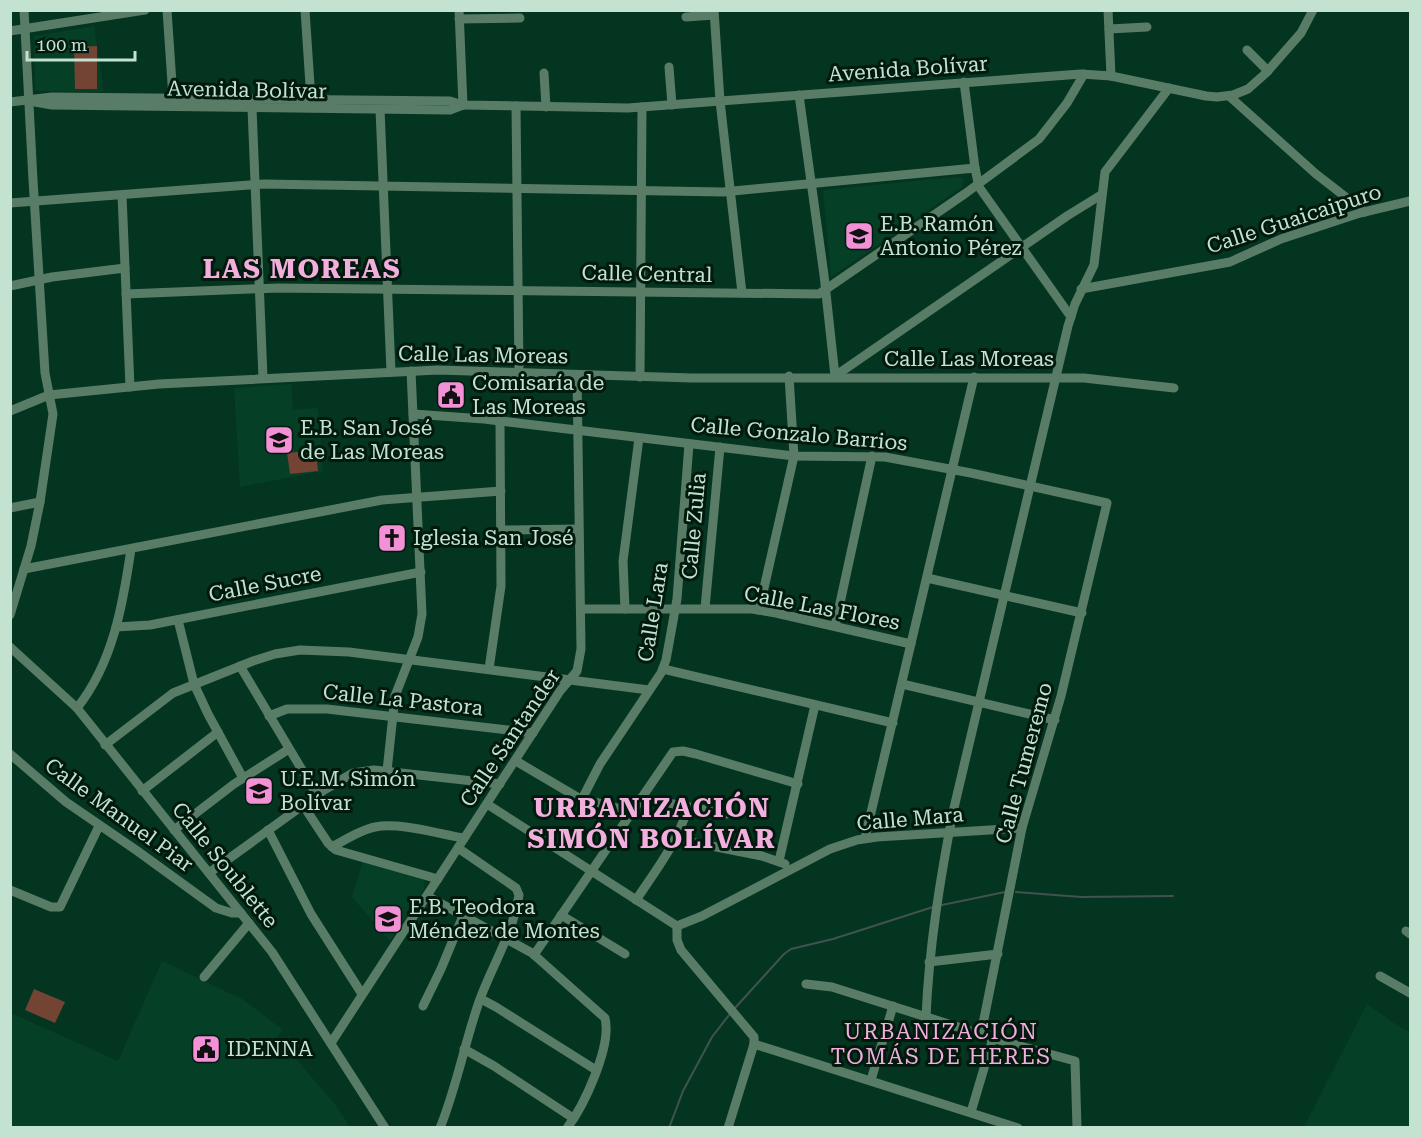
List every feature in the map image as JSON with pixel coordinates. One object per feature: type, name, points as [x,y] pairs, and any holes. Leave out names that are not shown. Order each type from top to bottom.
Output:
[{"type":"street","points":[[10,615],[24,570],[40,502],[53,414],[45,373],[24,10]]},
{"type":"street","points":[[10,31],[145,10]]},
{"type":"street","points":[[167,10],[173,98]]},
{"type":"street","points":[[305,10],[311,100]]},
{"type":"street","points":[[1108,10],[1111,76]]},
{"type":"street","name":"Avenida Bolívar","points":[[10,102],[52,97],[450,101],[463,105],[642,107],[1084,74],[1111,76],[1206,96],[1228,96],[1248,89],[1268,71],[1301,33],[1313,10]]},
{"type":"street","points":[[686,17],[714,13],[720,101],[742,293]]},
{"type":"street","points":[[463,105],[459,15],[520,18]]},
{"type":"street","points":[[1109,29],[1147,27]]},
{"type":"street","points":[[1247,50],[1268,71]]},
{"type":"street","points":[[669,67],[672,105]]},
{"type":"street","points":[[544,73],[546,107]]},
{"type":"street","name":"Calle Central","points":[[126,294],[260,289],[387,288],[817,294],[826,291],[978,184],[1043,135],[1067,103],[1084,74]]},
{"type":"street","points":[[964,82],[975,168],[982,193],[1071,317]]},
{"type":"street","points":[[926,1017],[929,962],[949,832],[1071,317],[1081,289],[1095,262],[1101,195],[1108,167],[1169,88]]},
{"type":"street","points":[[799,95],[826,291],[835,376],[1101,195]]},
{"type":"street","points":[[1228,96],[1316,174],[1365,212]]},
{"type":"street","name":"Avenida Bolívar","points":[[29,101],[52,105],[450,110],[463,105]]},
{"type":"street","points":[[516,106],[519,372]]},
{"type":"street","points":[[640,376],[642,107]]},
{"type":"street","points":[[252,108],[262,378]]},
{"type":"street","points":[[380,109],[391,372]]},
{"type":"street","points":[[10,203],[255,184],[732,192],[975,168]]},
{"type":"street","points":[[122,195],[130,387]]},
{"type":"street","name":"Calle Guaicaipuro","points":[[1081,289],[1230,262],[1281,239],[1365,212],[1410,201]]},
{"type":"street","points":[[10,286],[52,277],[125,268]]},
{"type":"street","name":"Calle Las Moreas","points":[[10,411],[49,395],[130,387],[262,378],[458,370],[640,376],[1057,378],[1102,380],[1174,388]]},
{"type":"street","points":[[387,771],[392,716],[400,679],[410,659],[421,626],[421,573],[411,371]]},
{"type":"street","name":"Calle Santander","points":[[332,1043],[464,838],[578,668],[581,609],[577,375]]},
{"type":"street","points":[[759,610],[794,456],[789,376]]},
{"type":"street","points":[[865,838],[974,377]]},
{"type":"street","name":"Calle Gonzalo Barrios","points":[[413,414],[447,415],[794,456],[897,458],[1107,503]]},
{"type":"street","points":[[489,669],[501,596],[500,421]]},
{"type":"street","points":[[625,609],[623,561],[639,438]]},
{"type":"street","name":"Calle Lara","points":[[582,799],[600,764],[663,669],[675,608],[689,444]]},
{"type":"street","name":"Calle Zulia","points":[[705,608],[720,447]]},
{"type":"street","points":[[835,626],[872,456]]},
{"type":"street","points":[[24,570],[347,506],[417,496],[501,491]]},
{"type":"street","points":[[10,508],[40,502]]},
{"type":"street","name":"Calle Tumeremo","points":[[981,1034],[1022,828],[1055,720],[1107,503]]},
{"type":"street","points":[[502,530],[578,529]]},
{"type":"street","points":[[77,708],[93,684],[116,627],[131,549]]},
{"type":"street","name":"Calle Sucre","points":[[116,627],[138,627],[178,620],[421,573]]},
{"type":"street","points":[[927,578],[1082,613]]},
{"type":"street","name":"Calle Las Flores","points":[[581,609],[759,610],[911,644]]},
{"type":"street","points":[[178,620],[194,684],[243,778]]},
{"type":"street","name":"Calle Soublette","points":[[10,647],[77,708],[249,923],[288,975],[385,1128]]},
{"type":"street","points":[[105,745],[167,697],[240,666],[275,654],[300,650],[349,652],[649,690]]},
{"type":"street","points":[[240,666],[318,795]]},
{"type":"street","points":[[663,669],[893,723]]},
{"type":"street","points":[[902,684],[1055,720]]},
{"type":"street","points":[[779,861],[815,705]]},
{"type":"street","name":"Calle La Pastora","points":[[269,716],[281,710],[311,708],[533,733]]},
{"type":"street","points":[[142,791],[218,732]]},
{"type":"street","points":[[174,830],[243,778],[289,749]]},
{"type":"street","points":[[534,955],[673,752],[680,750],[798,784]]},
{"type":"street","name":"Calle Manuel Piar","points":[[10,754],[66,802],[136,849],[216,908],[241,913]]},
{"type":"street","points":[[516,761],[582,799],[632,812]]},
{"type":"street","points":[[209,873],[303,805],[353,773],[366,770],[387,771],[500,784]]},
{"type":"street","points":[[641,798],[727,814]]},
{"type":"street","points":[[487,804],[677,926],[679,948],[753,1035],[754,1044],[728,1128]]},
{"type":"street","points":[[303,805],[332,847],[438,879]]},
{"type":"street","points":[[636,900],[676,839],[688,807]]},
{"type":"street","points":[[10,890],[55,909],[60,907],[99,826]]},
{"type":"street","points":[[332,847],[377,826],[399,827],[464,838]]},
{"type":"street","name":"Calle Mara","points":[[677,926],[702,916],[830,849],[865,838],[1022,828]]},
{"type":"street","points":[[268,830],[311,914],[363,994]]},
{"type":"street","points":[[676,839],[779,861],[794,868]]},
{"type":"street","points":[[440,1128],[481,999],[507,939],[518,900],[518,890],[458,848]]},
{"type":"street","points":[[427,896],[534,955],[605,1018],[606,1031],[596,1070],[586,1095],[567,1128]]},
{"type":"street","points":[[561,915],[626,954]]},
{"type":"street","points":[[423,1006],[463,916]]},
{"type":"street","points":[[204,977],[249,923]]},
{"type":"street","points":[[929,962],[998,954]]},
{"type":"street","points":[[1380,975],[1410,993]]},
{"type":"street","points":[[806,984],[832,987],[993,1038],[1075,1061],[1077,1128]]},
{"type":"street","points":[[481,999],[596,1070]]},
{"type":"street","points":[[871,1080],[893,1006]]},
{"type":"street","points":[[971,1112],[993,1038]]},
{"type":"street","points":[[754,1044],[1018,1128]]},
{"type":"street","points":[[464,1049],[573,1118]]},
{"type":"shaded area","points":[[94,26],[104,92],[35,91],[34,36]]},
{"type":"shaded area","points":[[97,46],[97,89],[75,89],[74,47]]},
{"type":"shaded area","name":"E.B. Ramón Antonio Pérez","points":[[954,177],[964,179],[962,187],[831,277],[823,190]]},
{"type":"shaded area","name":"E.B. San José de Las Moreas","points":[[291,384],[293,410],[318,408],[323,471],[240,487],[234,388]]},
{"type":"shaded area","points":[[316,450],[318,471],[290,474],[287,453]]},
{"type":"shaded area","name":"E.B. Teodora Méndez de Montes","points":[[363,861],[422,879],[425,882],[424,890],[390,941],[352,897]]},
{"type":"shaded area","name":"IDENNA","points":[[162,961],[242,999],[283,1030],[277,1037],[334,1103],[350,1127],[11,1128],[11,1013],[118,1061]]},
{"type":"shaded area","points":[[34,989],[65,1002],[55,1023],[25,1010]]},
{"type":"shaded area","points":[[1367,1004],[1410,1032],[1410,1127],[1304,1127]]},
{"type":"waterway","points":[[942,905],[1005,892]]},
{"type":"waterway","points":[[1016,892],[1081,897],[1173,896]]},
{"type":"waterway","points":[[735,1008],[791,949],[833,939],[933,907]]},
{"type":"waterway","points":[[669,1128],[683,1091],[712,1037],[729,1015]]},
{"type":"place","name":"E.B. Ramón Antonio Pérez","points":[[859,236]]},
{"type":"place","name":"Comisaría de Las Moreas","points":[[451,395]]},
{"type":"place","name":"E.B. San José de Las Moreas","points":[[279,440]]},
{"type":"place","name":"Iglesia San José","points":[[392,538]]},
{"type":"place","name":"U.E.M. Simón Bolívar","points":[[259,791]]},
{"type":"place","name":"E.B. Teodora Méndez de Montes","points":[[388,919]]},
{"type":"place","name":"IDENNA","points":[[206,1049]]},
{"type":"district","name":"LAS MOREAS","points":[[302,269]]},
{"type":"district","name":"URBANIZACIÓN SIMÓN BOLÍVAR","points":[[652,824]]},
{"type":"district","name":"URBANIZACIÓN TOMÁS DE HERES","points":[[941,1044]]}]
